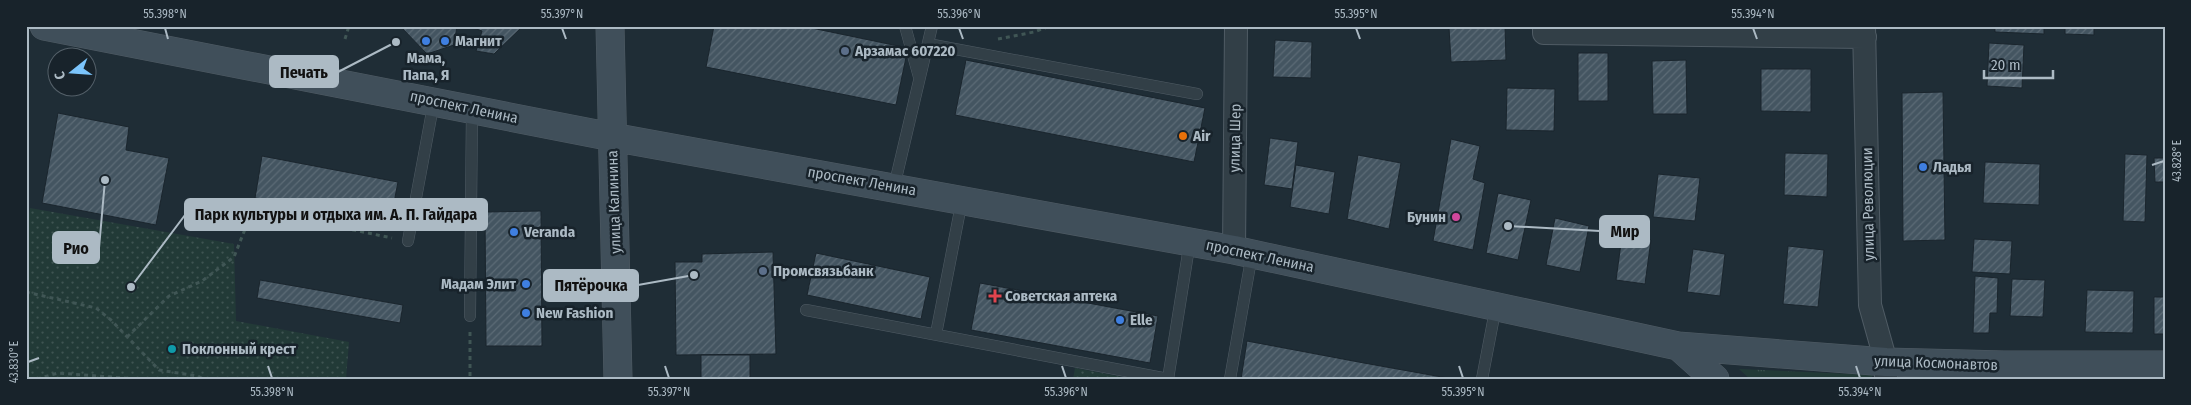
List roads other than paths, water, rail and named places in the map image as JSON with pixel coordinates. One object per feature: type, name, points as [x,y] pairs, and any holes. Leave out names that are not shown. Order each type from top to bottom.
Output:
[{"type":"main road","name":"проспект Ленина","points":[[44,26],[134,34],[472,109],[612,137],[1190,241],[1678,346]]},
{"type":"main road","name":"улица Калинина","points":[[610,26],[618,379]]},
{"type":"main road","name":"улица Космонавтов","points":[[1678,346],[1886,370],[2004,365],[2165,365]]},
{"type":"main road","points":[[1678,346],[1715,379]]},
{"type":"street","name":"улица Шер","points":[[1236,26],[1243,252]]},
{"type":"street","points":[[1544,26],[1544,33],[1865,32]]},
{"type":"street","name":"улица Революции","points":[[1865,32],[1870,305],[1886,370]]},
{"type":"lane","points":[[905,26],[920,78]]},
{"type":"lane","points":[[894,187],[932,26]]},
{"type":"lane","points":[[928,44],[1197,94]]},
{"type":"lane","points":[[408,241],[434,101]]},
{"type":"lane","points":[[470,316],[472,109]]},
{"type":"lane","points":[[936,334],[962,200]]},
{"type":"lane","points":[[806,310],[1168,379],[1190,241]]},
{"type":"lane","points":[[1230,379],[1243,252]]},
{"type":"lane","points":[[1482,379],[1496,306]]},
{"type":"place","name":"Мама, Папа, Я","points":[[426,41]]},
{"type":"place","name":"Магнит","points":[[445,41]]},
{"type":"place","name":"Печать","points":[[396,42]]},
{"type":"place","name":"Арзамас 607220","points":[[845,51]]},
{"type":"place","name":"Air","points":[[1183,136]]},
{"type":"place","name":"Ладья","points":[[1923,167]]},
{"type":"place","name":"Рио","points":[[105,180]]},
{"type":"place","name":"Бунин","points":[[1456,217]]},
{"type":"place","name":"Мир","points":[[1508,226]]},
{"type":"place","name":"Veranda","points":[[514,232]]},
{"type":"place","name":"Промсвязьбанк","points":[[763,271]]},
{"type":"place","name":"Пятёрочка","points":[[694,275]]},
{"type":"place","name":"Мадам Элит","points":[[526,284]]},
{"type":"place","name":"Парк культуры и отдыха им. А. П. Гайдара","points":[[131,287]]},
{"type":"place","name":"Советская аптека","points":[[995,296]]},
{"type":"place","name":"New Fashion","points":[[526,313]]},
{"type":"place","name":"Elle","points":[[1120,320]]},
{"type":"place","name":"Поклонный крест","points":[[172,349]]}]
